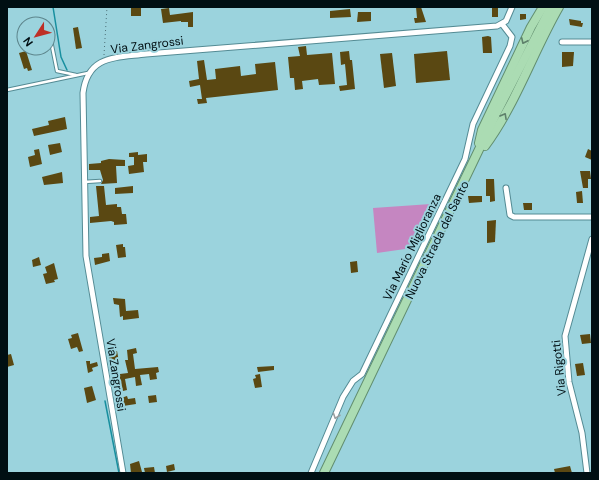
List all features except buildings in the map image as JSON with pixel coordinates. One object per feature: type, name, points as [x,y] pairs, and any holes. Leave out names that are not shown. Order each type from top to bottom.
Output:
[{"type":"highway","points":[[475,160],[482,130],[531,27],[543,7]]},
{"type":"highway","name":"Nuova Strada del Santo","points":[[324,473],[496,114],[551,7]]},
{"type":"highway","points":[[475,160],[491,138],[505,113],[544,32],[559,7]]},
{"type":"street","points":[[499,25],[506,21],[512,7]]},
{"type":"street","name":"Via Zangrossi","points":[[123,473],[86,256],[83,93],[88,73],[96,64],[105,60],[162,52],[499,25]]},
{"type":"street","name":"Via Mario Miglioranza","points":[[311,473],[340,404],[353,381],[362,374],[465,159],[473,124],[510,46],[512,37],[499,25]]},
{"type":"street","points":[[562,42],[592,42]]},
{"type":"street","points":[[506,188],[510,215],[514,217],[592,217]]},
{"type":"street","name":"Via Rigotti","points":[[587,473],[582,433],[569,382],[565,336],[592,239]]},
{"type":"lane","points":[[54,56],[57,71],[78,75]]},
{"type":"lane","points":[[7,90],[88,73]]},
{"type":"lane","points":[[84,182],[100,181]]},
{"type":"path","points":[[105,60],[104,50],[107,7]]},
{"type":"shaded area","points":[[431,204],[412,248],[377,253],[373,208]]},
{"type":"waterway","points":[[53,7],[61,57],[67,70]]},
{"type":"waterway","points":[[105,401],[119,473]]}]
